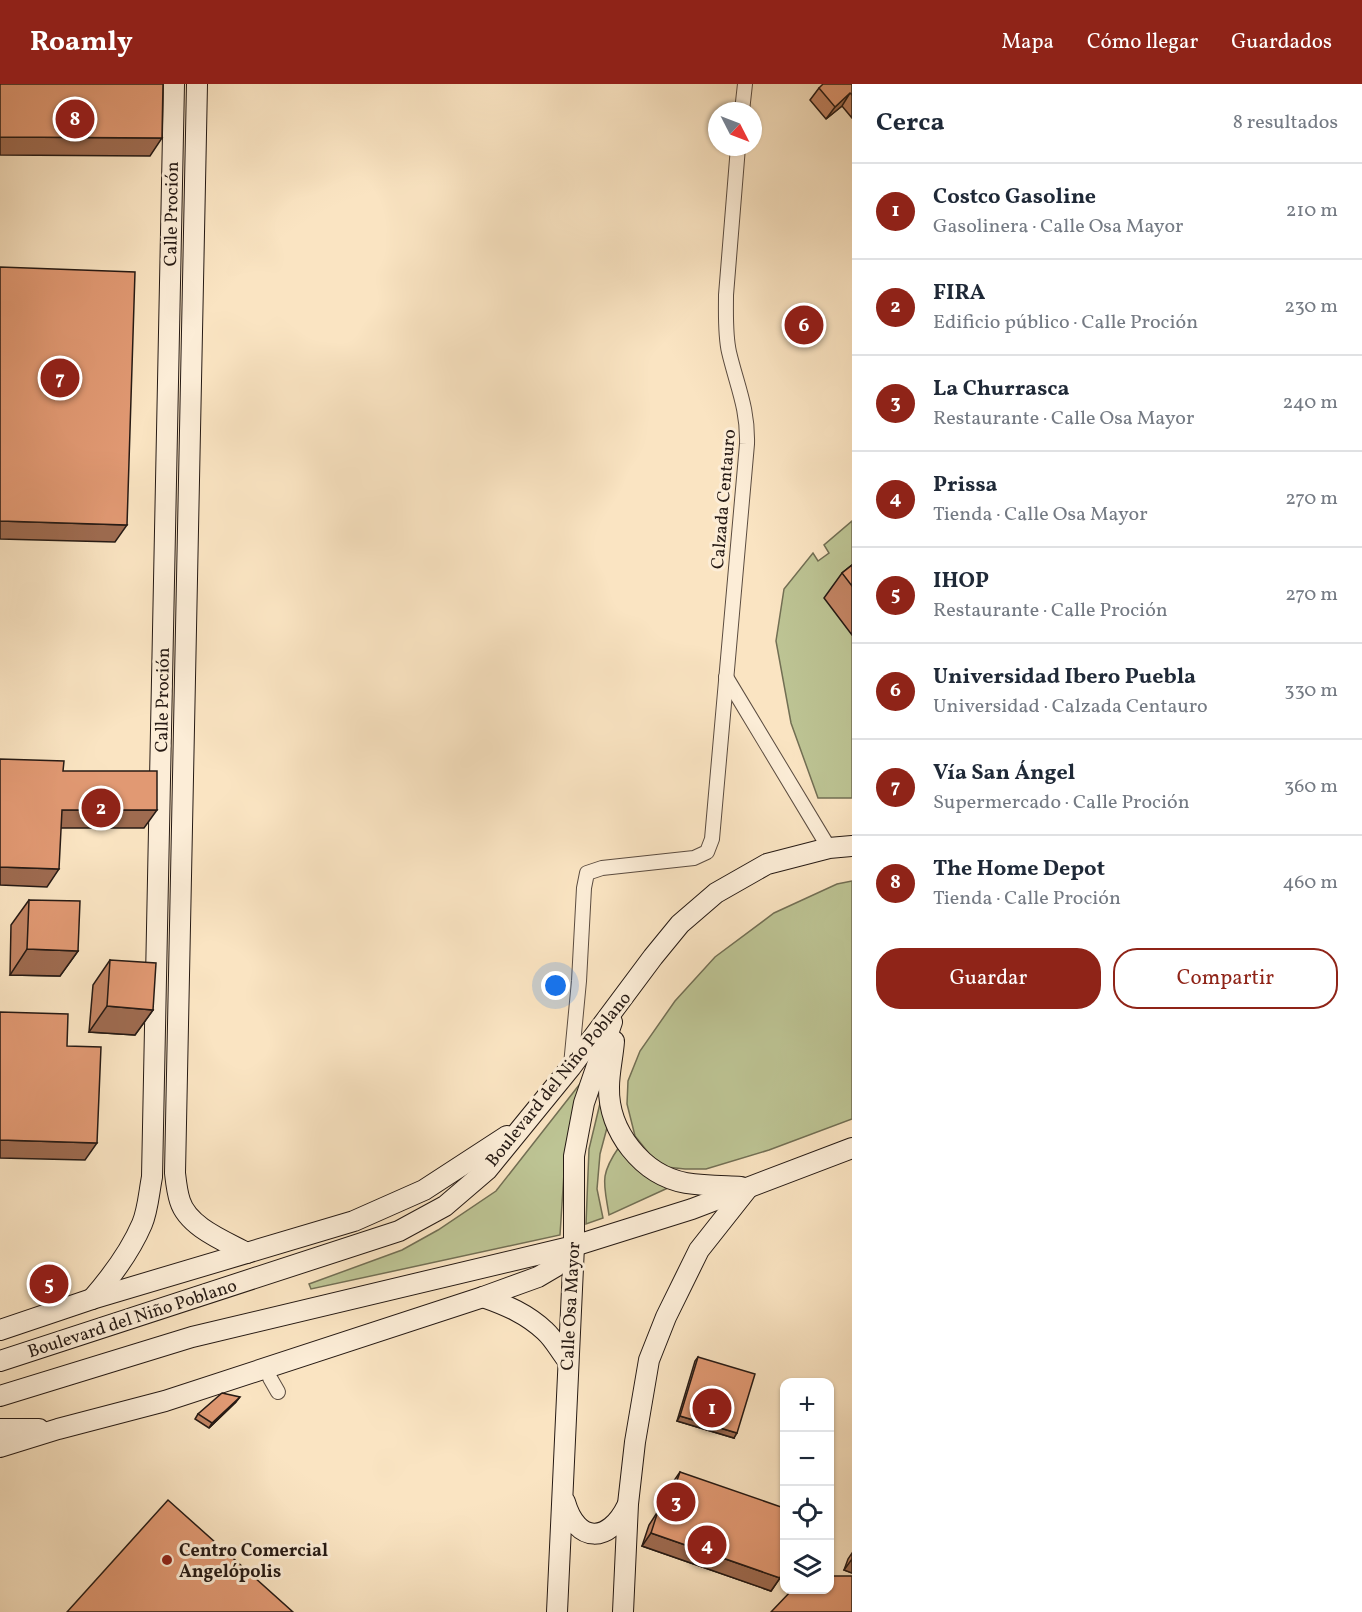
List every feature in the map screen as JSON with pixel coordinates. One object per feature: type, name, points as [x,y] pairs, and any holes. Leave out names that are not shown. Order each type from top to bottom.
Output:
[{"type":"main road","name":"Calle Proción","points":[[92,1299],[110,1279],[129,1250],[143,1222],[152,1177],[174,84]]},
{"type":"main road","name":"Calle Proción","points":[[197,84],[175,1173],[180,1203],[192,1219],[205,1230],[247,1253]]},
{"type":"main road","points":[[173,134],[197,134]]},
{"type":"main road","points":[[162,700],[185,700]]},
{"type":"main road","name":"Boulevard del Niño Poblano","points":[[0,1361],[399,1231],[445,1206],[487,1170],[524,1126],[680,924],[716,893],[768,864],[829,848],[852,846]]},
{"type":"main road","points":[[618,1006],[609,1088],[612,1111],[625,1142],[643,1162],[677,1181],[748,1188]]},
{"type":"main road","name":"Calle Osa Mayor","points":[[557,1612],[574,1246],[574,1156],[584,1102],[618,1006]]},
{"type":"main road","points":[[0,1330],[92,1299],[354,1221],[424,1190],[524,1126]]},
{"type":"main road","name":"Boulevard del Niño Poblano","points":[[0,1396],[192,1337],[574,1246],[692,1209],[852,1148]]},
{"type":"main road","points":[[623,1612],[628,1504],[648,1360],[666,1317],[699,1251],[748,1188]]},
{"type":"main road","points":[[0,1448],[58,1429],[165,1401],[483,1297],[538,1277],[555,1267],[574,1246]]},
{"type":"main road","points":[[483,1297],[512,1308],[537,1324],[568,1361]]},
{"type":"main road","points":[[0,1429],[58,1429]]},
{"type":"main road","points":[[563,1497],[567,1511],[575,1525],[586,1533],[593,1534],[609,1530],[621,1518],[628,1504]]},
{"type":"street","points":[[743,102],[745,84]]},
{"type":"street","name":"Calzada Centauro","points":[[571,1067],[587,873],[602,868],[694,858],[707,852],[712,839],[747,424],[744,403],[728,349],[726,318],[737,156]]},
{"type":"street","points":[[726,677],[829,848]]},
{"type":"street","points":[[270,1378],[278,1392]]},
{"type":"green space","points":[[852,521],[852,798],[818,798],[791,723],[776,641],[784,589],[813,553],[818,561],[829,553],[824,545]]},
{"type":"green space","points":[[852,881],[852,1119],[769,1150],[706,1169],[666,1167],[651,1156],[635,1136],[627,1104],[628,1081],[640,1051],[675,1001],[715,957],[774,913],[837,884]]},
{"type":"green space","points":[[583,1080],[571,1122],[564,1173],[560,1235],[311,1289],[309,1284],[402,1250],[438,1230],[496,1191]]},
{"type":"green space","points":[[602,1095],[608,1124],[600,1154],[597,1189],[603,1218],[586,1224],[589,1149]]},
{"type":"green space","points":[[619,1147],[670,1187],[609,1215],[606,1173]]},
{"type":"building","points":[[0,84],[163,84],[162,138],[0,137]]},
{"type":"building","points":[[823,84],[852,84],[852,95],[850,93],[835,107],[819,88]]},
{"type":"building","points":[[0,267],[135,272],[127,525],[0,521]]},
{"type":"building","points":[[852,565],[852,586],[842,573]]},
{"type":"building","points":[[0,759],[64,761],[63,771],[157,771],[157,810],[62,810],[59,869],[0,867]]},
{"type":"building","points":[[29,900],[80,901],[78,951],[27,949]]},
{"type":"building","points":[[110,960],[156,963],[153,1010],[107,1006]]},
{"type":"building","points":[[0,1012],[68,1014],[67,1046],[101,1047],[97,1143],[0,1140]]},
{"type":"building","points":[[698,1357],[755,1374],[737,1433],[680,1416]]},
{"type":"building","points":[[222,1393],[240,1397],[212,1423],[198,1414]]},
{"type":"building","points":[[680,1472],[780,1507],[780,1578],[651,1533],[658,1511],[665,1514]]},
{"type":"building","name":"Centro Comercial Angelópolis","points":[[168,1500],[293,1612],[67,1612]]},
{"type":"building","points":[[834,1576],[852,1576],[852,1612],[771,1612],[788,1594],[834,1594]]},
{"type":"place","name":"The Home Depot","points":[[75,119]]},
{"type":"place","name":"Universidad Ibero Puebla","points":[[804,325]]},
{"type":"place","name":"Vía San Ángel","points":[[60,378]]},
{"type":"place","name":"FIRA","points":[[101,808]]},
{"type":"place","name":"IHOP","points":[[49,1284]]},
{"type":"place","name":"Costco Gasoline","points":[[712,1408]]},
{"type":"place","name":"La Churrasca","points":[[676,1502]]},
{"type":"place","name":"Prissa","points":[[707,1545]]},
{"type":"place","name":"Centro Comercial Angelópolis","points":[[167,1560]]}]
